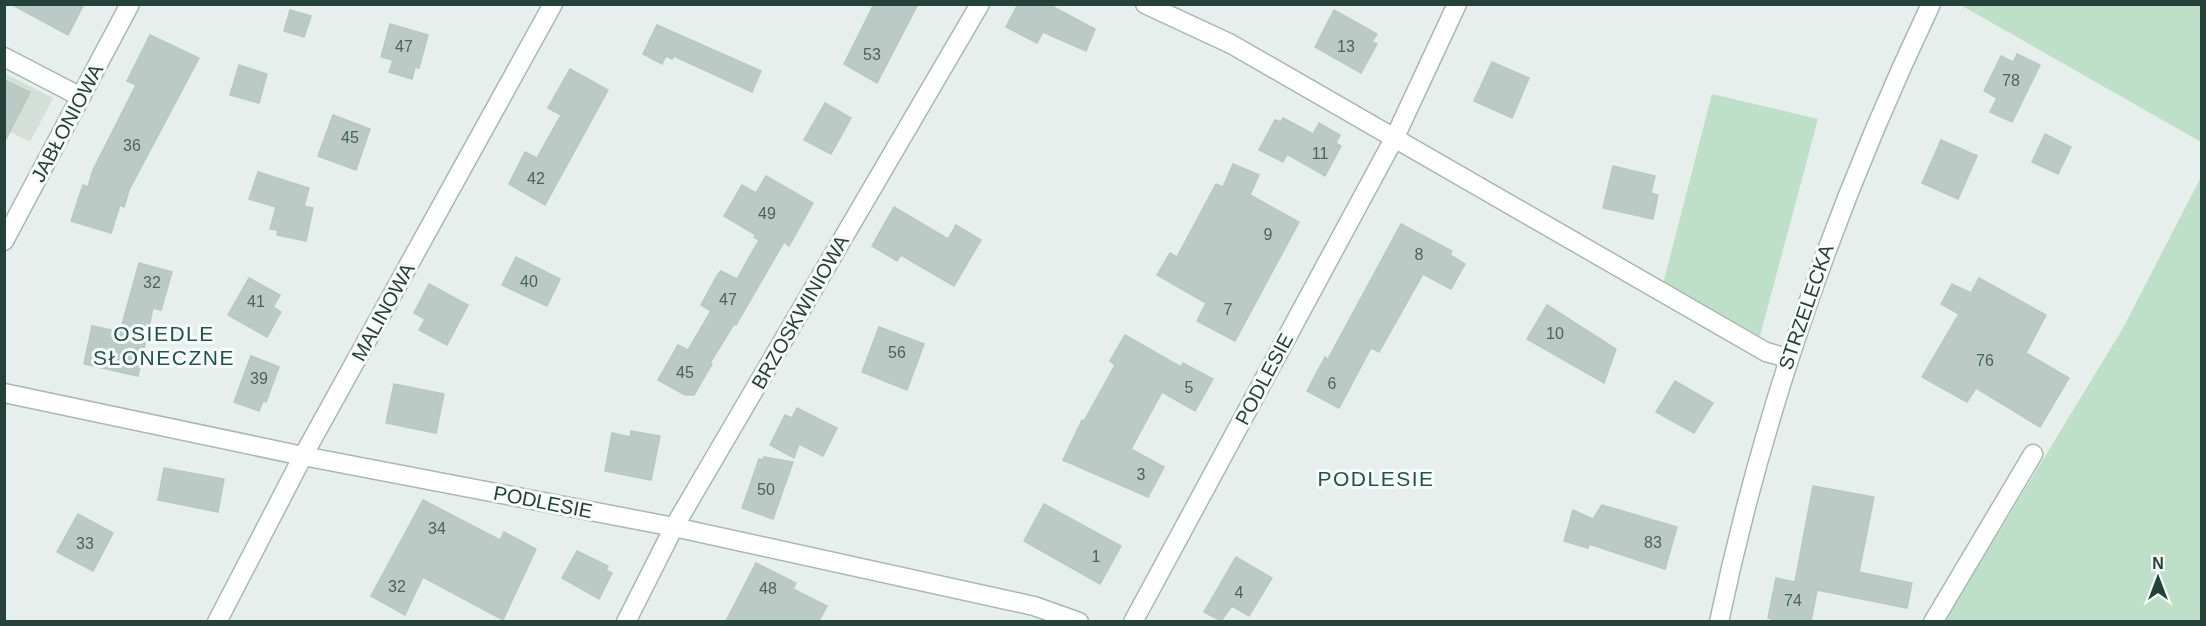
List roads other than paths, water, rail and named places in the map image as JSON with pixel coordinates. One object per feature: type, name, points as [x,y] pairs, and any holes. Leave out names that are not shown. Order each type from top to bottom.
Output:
[{"type":"street","name":"JABŁONIOWA","points":[[4,241],[130,4]]},
{"type":"street","name":"MALINOWA","points":[[217,621],[303,456],[553,4]]},
{"type":"street","name":"BRZOSKWINIOWA","points":[[626,621],[674,527],[980,4]]},
{"type":"street","points":[[1145,4],[1231,44],[1766,352],[1788,358]]},
{"type":"street","name":"PODLESIE","points":[[1133,621],[1395,138],[1457,4]]},
{"type":"street","name":"STRZELECKA","points":[[1719,621],[1738,531],[1788,358],[1837,216],[1930,4]]},
{"type":"street","points":[[4,57],[81,97]]},
{"type":"street","name":"PODLESIE","points":[[4,393],[303,456],[674,527],[1030,614],[1079,621]]},
{"type":"street","points":[[1934,621],[2033,454]]},
{"type":"district","name":"OSIEDLE SŁONECZNE","points":[[164,345]]},
{"type":"district","name":"PODLESIE","points":[[1376,478]]}]
